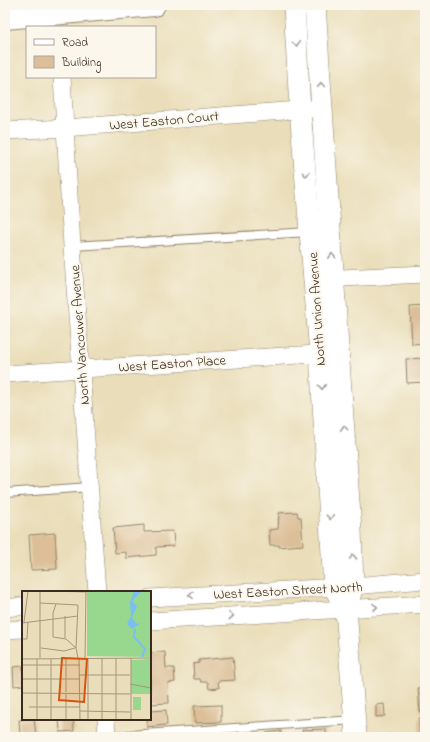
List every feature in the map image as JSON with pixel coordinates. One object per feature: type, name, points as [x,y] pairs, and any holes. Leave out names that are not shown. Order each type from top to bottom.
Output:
[{"type":"main road","points":[[5,18],[58,20],[154,5]]},
{"type":"street","name":"North Union Avenue","points":[[294,5],[300,109],[310,232],[324,279]]},
{"type":"street","name":"North Union Avenue","points":[[315,5],[323,108],[324,279],[355,729]]},
{"type":"street","name":"North Vancouver Avenue","points":[[62,78],[72,246],[97,591]]},
{"type":"street","name":"West Easton Court","points":[[5,131],[65,128],[323,108]]},
{"type":"street","points":[[324,279],[425,274]]},
{"type":"street","name":"West Easton Place","points":[[5,374],[329,353]]},
{"type":"street","name":"West Easton Street North","points":[[151,598],[425,580]]},
{"type":"street","name":"West Easton Street North","points":[[151,621],[425,604]]},
{"type":"street","points":[[5,608],[22,606]]},
{"type":"street","points":[[5,630],[22,629]]},
{"type":"street","points":[[106,720],[107,737]]},
{"type":"lane","points":[[72,246],[310,232]]},
{"type":"lane","points":[[5,493],[90,488]]},
{"type":"lane","points":[[98,737],[355,729]]},
{"type":"building","points":[[425,306],[425,343],[412,344],[410,307]]},
{"type":"building","points":[[425,358],[425,382],[407,383],[406,359]]},
{"type":"building","points":[[297,512],[298,517],[301,517],[303,545],[279,547],[279,545],[270,545],[269,530],[278,529],[279,513]]},
{"type":"building","points":[[144,525],[144,532],[173,531],[174,546],[156,547],[156,555],[126,558],[126,552],[115,553],[113,528]]},
{"type":"building","points":[[55,533],[57,569],[31,570],[29,535]]},
{"type":"building","points":[[165,652],[166,668],[174,668],[175,682],[168,683],[169,703],[151,704],[151,653]]},
{"type":"building","points":[[233,657],[235,680],[218,681],[219,688],[209,689],[208,682],[201,682],[200,679],[194,679],[193,664],[199,663],[199,660]]},
{"type":"building","points":[[22,666],[22,685],[14,686],[13,667]]},
{"type":"building","points":[[418,688],[425,688],[425,711],[420,712]]},
{"type":"building","points":[[384,704],[385,716],[376,717],[376,705]]},
{"type":"building","points":[[221,705],[221,722],[195,723],[194,706]]},
{"type":"building","points":[[166,710],[167,725],[147,727],[147,720],[151,720],[151,711]]},
{"type":"building","points":[[419,718],[425,718],[425,737],[420,737]]},
{"type":"building","points":[[19,720],[34,720],[36,735],[20,736]]},
{"type":"building","points":[[59,720],[73,720],[74,731],[60,732]]},
{"type":"building","points":[[326,729],[326,737],[303,737],[302,730]]},
{"type":"building","points":[[281,731],[281,737],[266,737],[266,733]]},
{"type":"building","points":[[392,734],[392,737],[377,737],[377,735]]},
{"type":"building","points":[[264,735],[264,737],[254,737],[254,736]]}]
